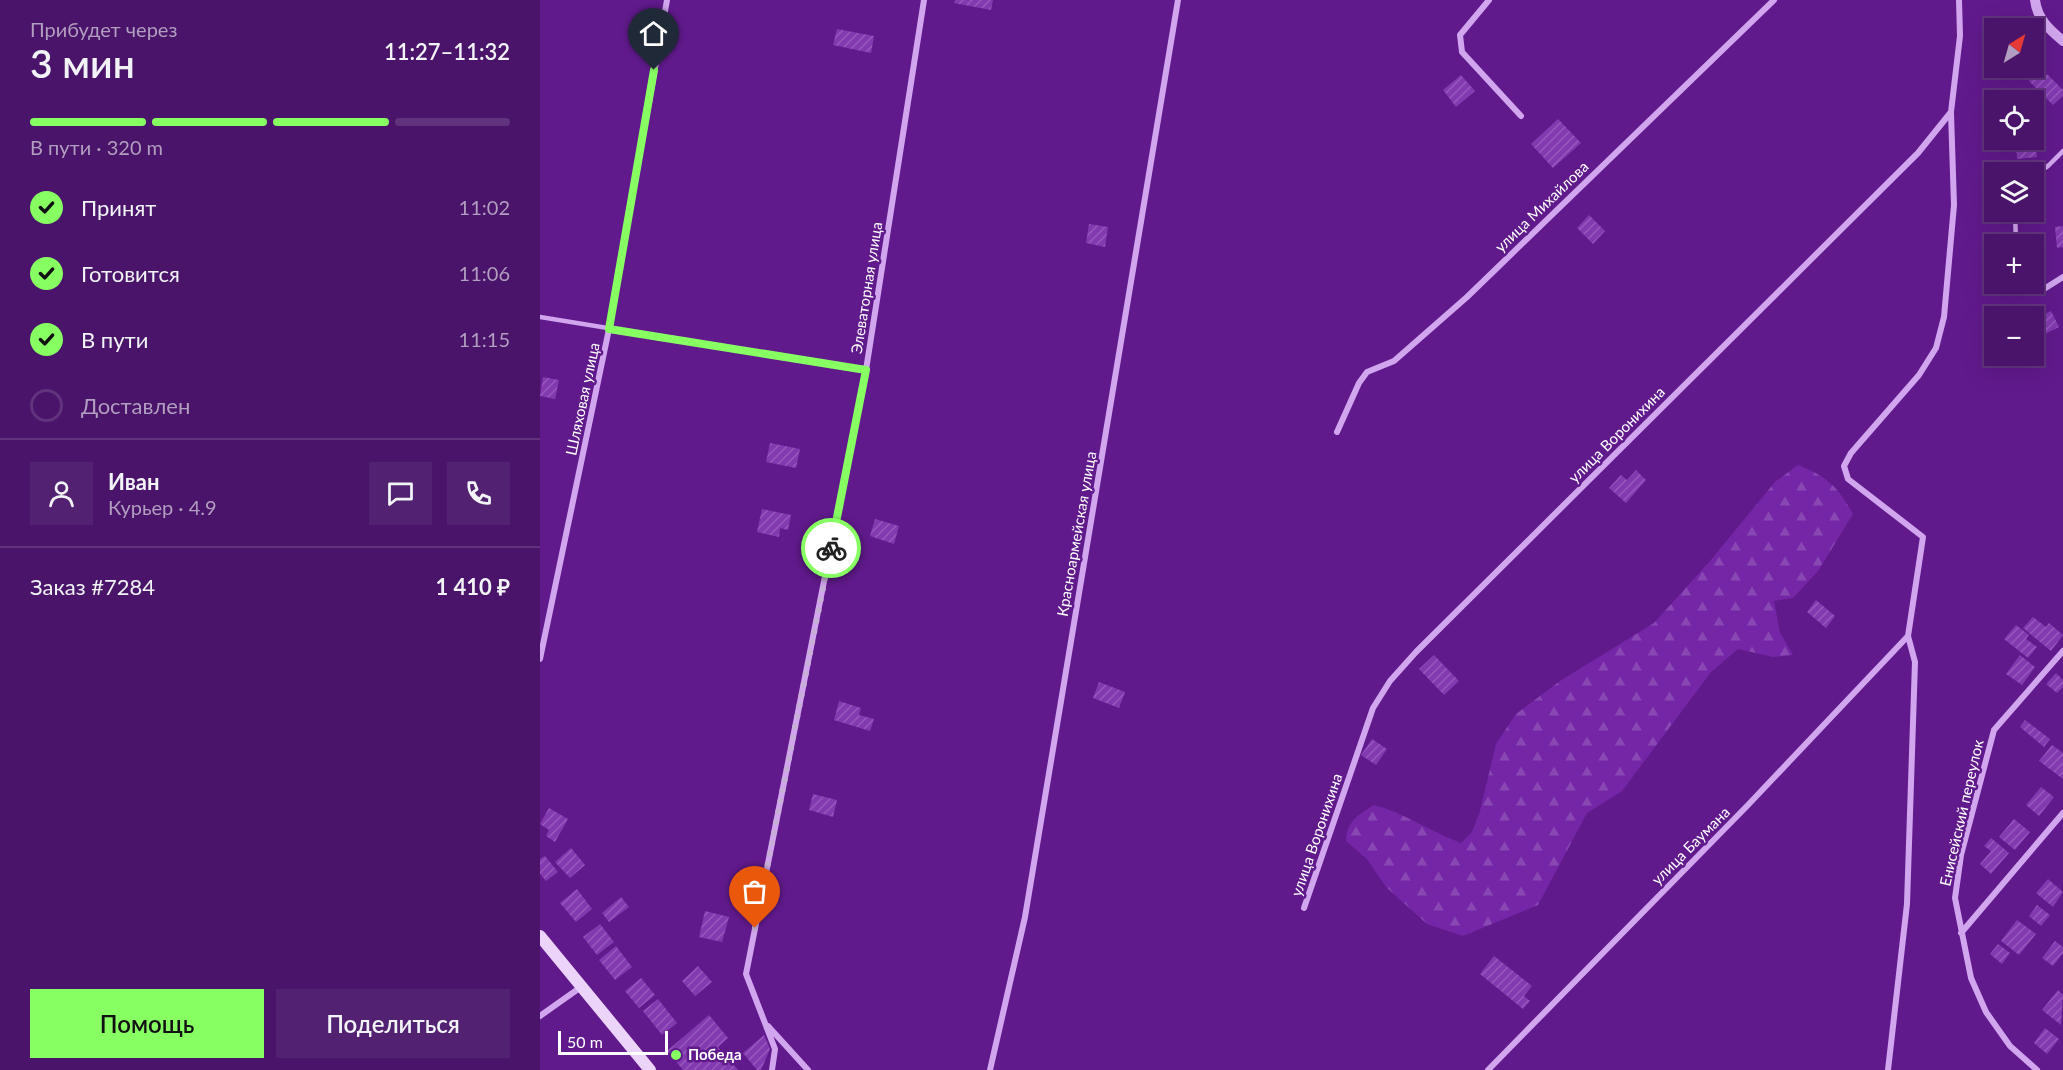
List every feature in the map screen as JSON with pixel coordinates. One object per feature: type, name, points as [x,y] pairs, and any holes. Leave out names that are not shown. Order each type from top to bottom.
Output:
[{"type":"main road","points":[[540,936],[650,1070]]},
{"type":"street","name":"Шляховая улица","points":[[540,659],[609,329],[667,0]]},
{"type":"street","name":"Элеваторная улица","points":[[772,1070],[774,1049],[746,974],[866,370],[924,0]]},
{"type":"street","name":"Красноармейская улица","points":[[990,1070],[1025,917],[1178,0]]},
{"type":"street","points":[[1489,0],[1460,35],[1462,51],[1521,116]]},
{"type":"street","name":"улица Михайлова","points":[[1336,432],[1359,383],[1367,372],[1394,361],[1467,297],[1774,0]]},
{"type":"street","points":[[1888,1070],[1907,904],[1915,662],[1908,636],[1923,537],[1848,479],[1844,466],[1851,453],[1919,375],[1936,348],[1944,317],[1954,205],[1952,112],[1960,36],[1959,0]]},
{"type":"street","points":[[2036,4],[2045,25],[2063,41]]},
{"type":"street","name":"улица Воронихина","points":[[1304,908],[1373,708],[1390,681],[1424,643],[1918,153],[1952,112]]},
{"type":"street","points":[[2044,289],[2063,278]]},
{"type":"street","name":"улица Баумана","points":[[1488,1070],[1748,805],[1908,636]]},
{"type":"street","name":"Енисейский переулок","points":[[2037,1070],[2010,1046],[1986,1012],[1971,978],[1954,898],[1961,855],[1994,730],[2063,651]]},
{"type":"street","points":[[1961,933],[2063,813]]},
{"type":"street","points":[[540,1016],[581,987]]},
{"type":"street","points":[[766,1024],[808,1070]]},
{"type":"lane","points":[[2044,169],[2063,151]]},
{"type":"lane","points":[[540,317],[866,370]]},
{"type":"green space","points":[[1798,465],[1831,484],[1853,514],[1818,571],[1793,598],[1774,601],[1780,633],[1793,655],[1773,657],[1738,649],[1711,672],[1622,791],[1587,813],[1538,905],[1463,936],[1427,924],[1386,887],[1367,859],[1346,841],[1354,819],[1374,805],[1461,843],[1472,832],[1480,811],[1496,744],[1516,714],[1560,681],[1654,623],[1710,561],[1775,482]]},
{"type":"building","points":[[955,0],[993,0],[991,10],[954,3]]},
{"type":"building","points":[[837,29],[874,36],[871,53],[833,45]]},
{"type":"building","points":[[2047,74],[2063,90],[2063,96],[2053,105],[2044,96],[2044,90],[2038,90],[2029,81],[2032,78],[2043,79]]},
{"type":"building","points":[[1461,75],[1475,91],[1456,107],[1443,90]]},
{"type":"building","points":[[1558,119],[1581,143],[1553,168],[1531,144]]},
{"type":"building","points":[[2017,150],[2036,150],[2037,157],[2017,159]]},
{"type":"building","points":[[1589,215],[1605,231],[1593,244],[1577,228]]},
{"type":"building","points":[[1089,224],[1108,227],[1105,247],[1086,243]]},
{"type":"building","points":[[2063,226],[2063,247],[2057,248],[2055,227]]},
{"type":"building","points":[[2051,311],[2059,327],[2044,334],[2044,315]]},
{"type":"building","points":[[543,377],[559,380],[555,399],[540,396]]},
{"type":"building","points":[[770,443],[800,449],[796,468],[766,462]]},
{"type":"building","points":[[1636,470],[1646,480],[1626,503],[1609,488],[1621,475],[1627,480]]},
{"type":"building","points":[[762,509],[791,515],[788,530],[780,528],[779,537],[757,532]]},
{"type":"building","points":[[875,519],[899,526],[894,544],[870,536]]},
{"type":"building","points":[[1816,600],[1835,616],[1826,628],[1807,612]]},
{"type":"building","points":[[2033,617],[2046,627],[2049,623],[2063,635],[2051,651],[2023,628]]},
{"type":"building","points":[[2016,625],[2029,635],[2026,639],[2037,647],[2028,658],[2004,639]]},
{"type":"building","points":[[1434,655],[1459,681],[1444,695],[1419,669]]},
{"type":"building","points":[[2020,655],[2035,667],[2022,685],[2006,674]]},
{"type":"building","points":[[2056,673],[2063,680],[2063,687],[2057,693],[2046,684]]},
{"type":"building","points":[[1099,682],[1125,692],[1119,708],[1093,698]]},
{"type":"building","points":[[839,701],[861,708],[859,715],[874,719],[870,731],[834,720]]},
{"type":"building","points":[[2025,720],[2050,739],[2044,747],[2020,727]]},
{"type":"building","points":[[1372,739],[1387,749],[1376,765],[1361,755]]},
{"type":"building","points":[[2052,745],[2063,753],[2063,779],[2039,761]]},
{"type":"building","points":[[2041,787],[2054,797],[2039,816],[2026,805]]},
{"type":"building","points":[[813,794],[837,800],[833,817],[809,810]]},
{"type":"building","points":[[549,808],[568,819],[555,842],[546,836],[549,830],[540,824]]},
{"type":"building","points":[[2014,819],[2030,832],[2015,850],[1999,837]]},
{"type":"building","points":[[1991,838],[2009,853],[1991,874],[1980,864],[1991,851],[1984,846]]},
{"type":"building","points":[[571,848],[585,865],[570,878],[555,862]]},
{"type":"building","points":[[545,856],[558,872],[546,881],[540,874],[540,859]]},
{"type":"building","points":[[2048,879],[2063,892],[2053,907],[2036,893]]},
{"type":"building","points":[[577,889],[592,909],[576,922],[560,903]]},
{"type":"building","points":[[621,897],[629,907],[609,922],[602,913]]},
{"type":"building","points":[[2037,905],[2050,915],[2041,926],[2029,916]]},
{"type":"building","points":[[705,911],[729,917],[722,942],[699,937]]},
{"type":"building","points":[[2017,920],[2036,934],[2019,955],[2001,941]]},
{"type":"building","points":[[600,924],[614,942],[597,955],[583,937]]},
{"type":"building","points":[[2055,941],[2063,947],[2063,953],[2053,966],[2042,958]]},
{"type":"building","points":[[1998,944],[2010,953],[2002,964],[1990,954]]},
{"type":"building","points":[[616,946],[632,967],[615,980],[599,960]]},
{"type":"building","points":[[1494,956],[1532,986],[1524,996],[1530,1001],[1523,1009],[1480,974]]},
{"type":"building","points":[[698,966],[712,982],[695,996],[682,981]]},
{"type":"building","points":[[641,978],[655,995],[639,1008],[625,991]]},
{"type":"building","points":[[2058,990],[2063,995],[2061,1025],[2042,1010]]},
{"type":"building","points":[[658,999],[677,1023],[662,1035],[643,1011]]},
{"type":"building","points":[[709,1015],[728,1038],[718,1047],[738,1070],[683,1070],[667,1051]]},
{"type":"building","points":[[2045,1028],[2059,1039],[2047,1054],[2034,1043]]},
{"type":"building","points":[[764,1035],[770,1049],[761,1070],[757,1070],[743,1053]]},
{"type":"way so far","points":[[755,928],[831,548]]},
{"type":"place","name":"Победа","points":[[676,1055]]},
{"type":"route","points":[[654,70],[609,329],[866,370],[831,548]]}]
